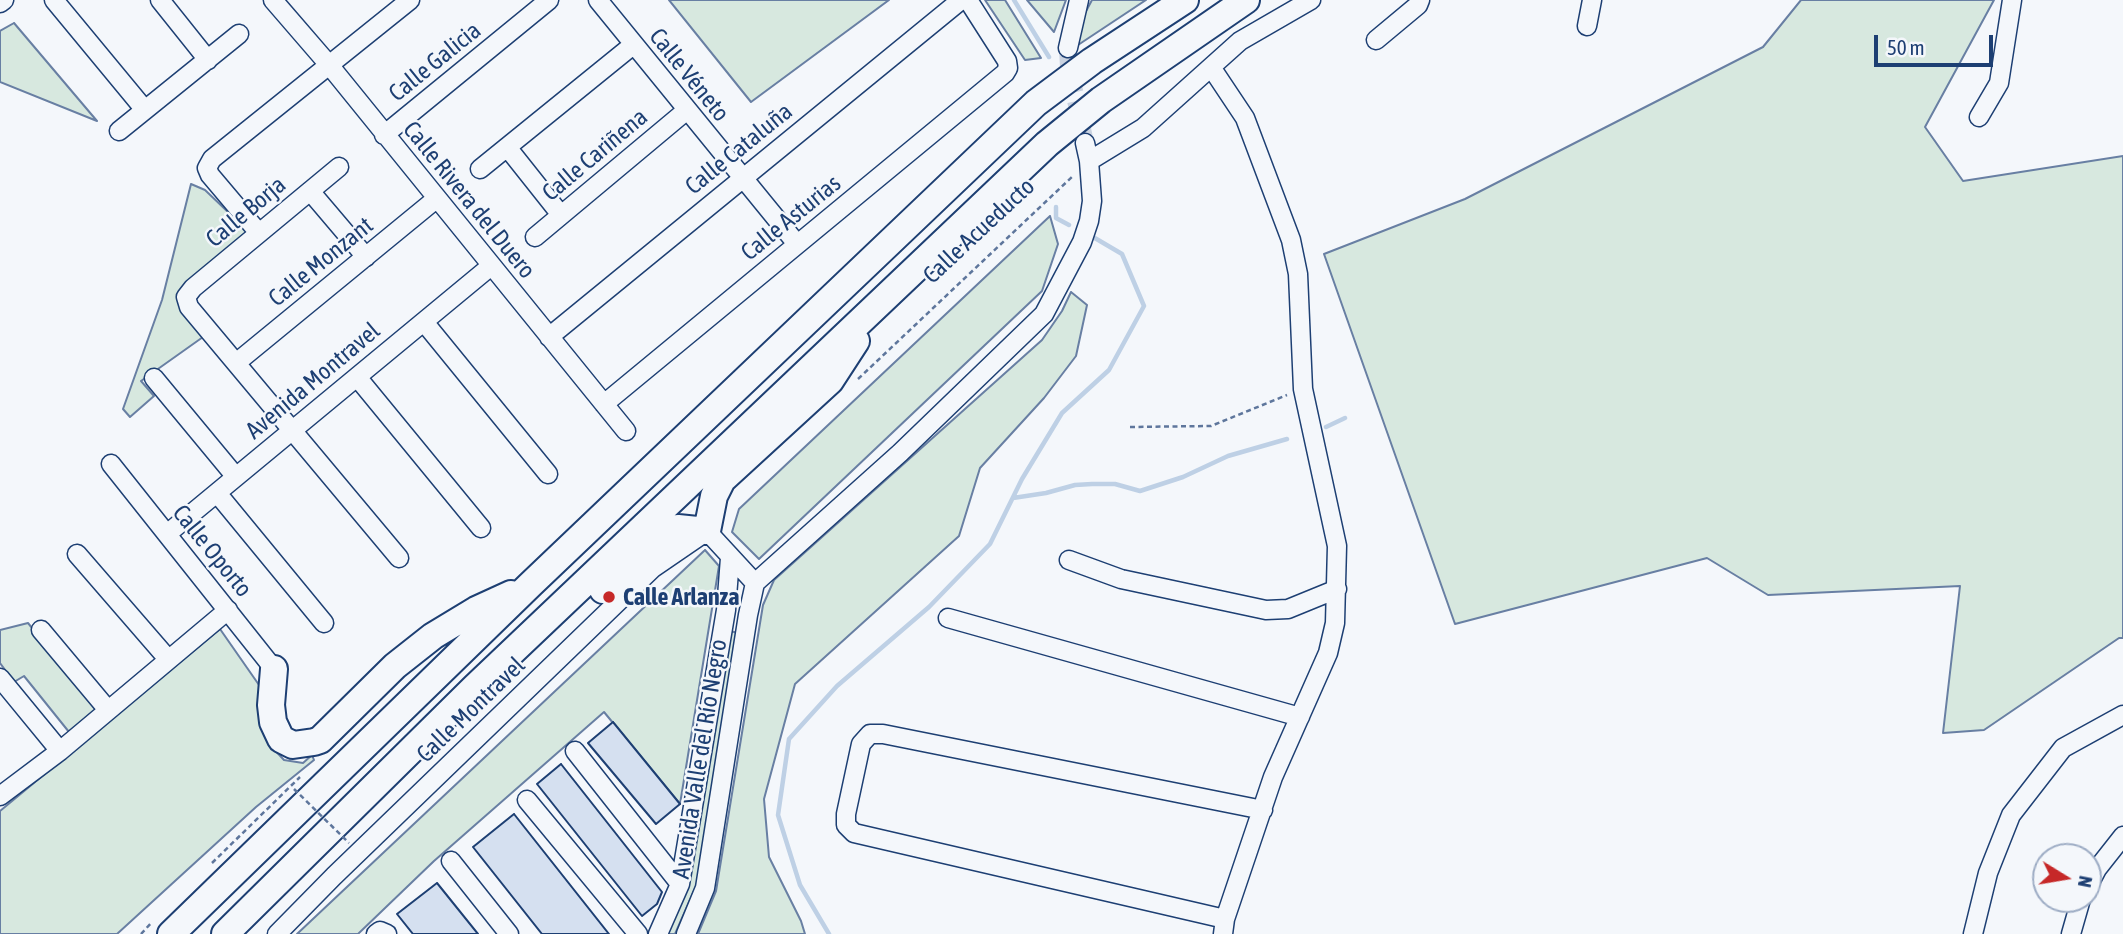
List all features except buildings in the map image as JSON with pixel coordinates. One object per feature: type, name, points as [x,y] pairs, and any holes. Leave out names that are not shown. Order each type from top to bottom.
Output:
[{"type":"highway","points":[[171,934],[531,584],[1037,103],[1092,61],[1185,0]]},
{"type":"highway","points":[[225,934],[475,687],[1047,144],[1101,100],[1246,0]]},
{"type":"highway","points":[[475,687],[492,681],[521,664],[665,534],[678,527],[707,531],[714,496],[722,480],[830,381],[884,299]]},
{"type":"highway","points":[[274,669],[271,705],[281,739],[293,745],[314,742],[320,740],[395,666],[433,636],[476,610],[531,584]]},
{"type":"street","points":[[0,3],[4,0]]},
{"type":"street","points":[[54,0],[145,110]]},
{"type":"street","points":[[160,0],[208,60]]},
{"type":"street","points":[[259,233],[210,175],[207,168],[212,159],[410,0]]},
{"type":"street","name":"Calle Galicia","points":[[384,135],[549,0]]},
{"type":"street","name":"Calle Véneto","points":[[598,0],[797,244]]},
{"type":"street","name":"Calle Cataluña","points":[[549,337],[961,0]]},
{"type":"street","name":"Calle Asturias","points":[[604,404],[1005,73],[1008,68],[1007,61],[968,0]]},
{"type":"street","points":[[1068,48],[1079,0]]},
{"type":"street","points":[[707,531],[755,583],[900,453],[1044,314],[1082,242],[1089,221],[1092,201],[1087,152],[1143,128],[1240,41],[1311,0]]},
{"type":"street","points":[[1376,40],[1418,5],[1420,0]]},
{"type":"street","points":[[1587,26],[1592,0]]},
{"type":"street","points":[[1979,117],[1999,83],[2012,0]]},
{"type":"street","name":"Calle Rivera del Duero","points":[[276,1],[626,431]]},
{"type":"street","points":[[118,131],[239,34]]},
{"type":"street","points":[[480,169],[633,45]]},
{"type":"street","points":[[1211,67],[1245,118],[1291,240],[1298,274],[1303,389],[1337,546],[1335,623],[1328,653],[1273,777],[1263,810],[1224,926],[854,833],[846,825],[861,744],[870,734],[883,734],[1263,810]]},
{"type":"street","name":"Calle Cariñena","points":[[535,237],[687,110]]},
{"type":"street","points":[[507,147],[561,215]]},
{"type":"street","name":"Calle Borja","points":[[236,363],[189,307],[186,296],[339,167]]},
{"type":"street","points":[[310,191],[366,257]]},
{"type":"street","name":"Calle Monzant","points":[[236,363],[436,199]]},
{"type":"street","name":"Avenida Montravel","points":[[167,534],[491,266]]},
{"type":"street","points":[[424,322],[548,474]]},
{"type":"street","points":[[236,363],[399,558]]},
{"type":"street","points":[[357,377],[481,527]]},
{"type":"street","points":[[154,378],[236,477]]},
{"type":"street","name":"Calle Oporto","points":[[111,464],[274,669]]},
{"type":"street","points":[[217,493],[324,623]]},
{"type":"street","name":"Calle Montravel","points":[[277,934],[653,568],[707,531]]},
{"type":"street","points":[[77,554],[168,659]]},
{"type":"street","name":"Avenida Valle del Río Negro","points":[[658,934],[680,884],[726,610],[730,558]]},
{"type":"street","points":[[1069,560],[1121,579],[1266,610],[1287,608],[1337,589]]},
{"type":"street","name":"Avenida Valle del Río Negro","points":[[686,934],[705,888],[755,583]]},
{"type":"street","points":[[0,796],[60,751],[228,610]]},
{"type":"street","points":[[726,610],[736,619],[748,615]]},
{"type":"street","points":[[948,618],[1300,717]]},
{"type":"street","points":[[41,630],[108,710]]},
{"type":"street","points":[[0,678],[60,751]]},
{"type":"street","points":[[1973,934],[1988,873],[2011,815],[2063,748],[2123,715]]},
{"type":"street","points":[[575,751],[680,884]]},
{"type":"street","points":[[527,800],[638,934]]},
{"type":"street","points":[[2102,863],[2123,836]]},
{"type":"street","points":[[451,861],[509,934]]},
{"type":"street","points":[[2071,934],[2077,913]]},
{"type":"street","points":[[376,934],[387,934]]},
{"type":"path","name":"Calle Acueducto","points":[[858,379],[1087,152]]},
{"type":"path","points":[[1130,427],[1211,426],[1303,389]]},
{"type":"path","points":[[272,803],[300,777]]},
{"type":"path","points":[[294,789],[349,843]]},
{"type":"shaded area","points":[[669,0],[889,0],[751,102]]},
{"type":"shaded area","points":[[985,0],[1005,0],[1041,58],[1025,60]]},
{"type":"shaded area","points":[[1027,0],[1066,0],[1054,32]]},
{"type":"shaded area","points":[[1092,0],[1146,0],[1078,45],[1084,15]]},
{"type":"shaded area","points":[[1801,0],[1994,0],[1925,127],[1963,181],[2123,156],[2123,638],[2119,638],[1984,730],[1943,733],[1960,586],[1768,595],[1707,558],[1455,624],[1324,254],[1465,199],[1763,47]]},
{"type":"shaded area","points":[[14,23],[97,121],[0,82],[0,31]]},
{"type":"shaded area","points":[[191,184],[205,190],[251,234],[183,288],[203,337],[141,381],[154,396],[130,417],[123,409],[162,300]]},
{"type":"shaded area","points":[[1050,216],[1058,244],[1042,291],[759,559],[732,532],[739,509]]},
{"type":"shaded area","points":[[1071,292],[1087,305],[1076,356],[1044,398],[980,468],[959,536],[795,684],[764,799],[769,857],[805,934],[698,934],[716,891],[763,605],[774,580],[1042,340],[1062,311]]},
{"type":"shaded area","points":[[705,550],[719,566],[680,804],[604,712],[434,861],[358,934],[297,934]]},
{"type":"shaded area","points":[[28,623],[98,710],[69,732],[24,676],[14,682],[0,663],[0,630]]},
{"type":"shaded area","points":[[220,629],[266,695],[269,744],[284,760],[303,763],[312,755],[314,760],[256,807],[117,934],[0,934],[0,811]]},
{"type":"shaded area","points":[[730,631],[738,633],[697,884],[675,934],[666,934]]},
{"type":"waterway","points":[[1014,0],[1049,57]]},
{"type":"waterway","points":[[1056,207],[1056,218],[1069,225]]},
{"type":"waterway","points":[[829,934],[800,885],[778,815],[789,739],[837,686],[929,607],[990,544],[1022,479],[1062,413],[1109,370],[1144,306],[1122,254],[1088,234]]},
{"type":"waterway","points":[[1326,427],[1345,418]]},
{"type":"waterway","points":[[1013,498],[1092,484],[1115,484],[1140,491],[1183,477],[1228,456],[1287,439]]},
{"type":"tunnel","points":[[1068,48],[1069,67],[1085,143]]},
{"type":"place","name":"Calle Arlanza","points":[[609,597]]}]
